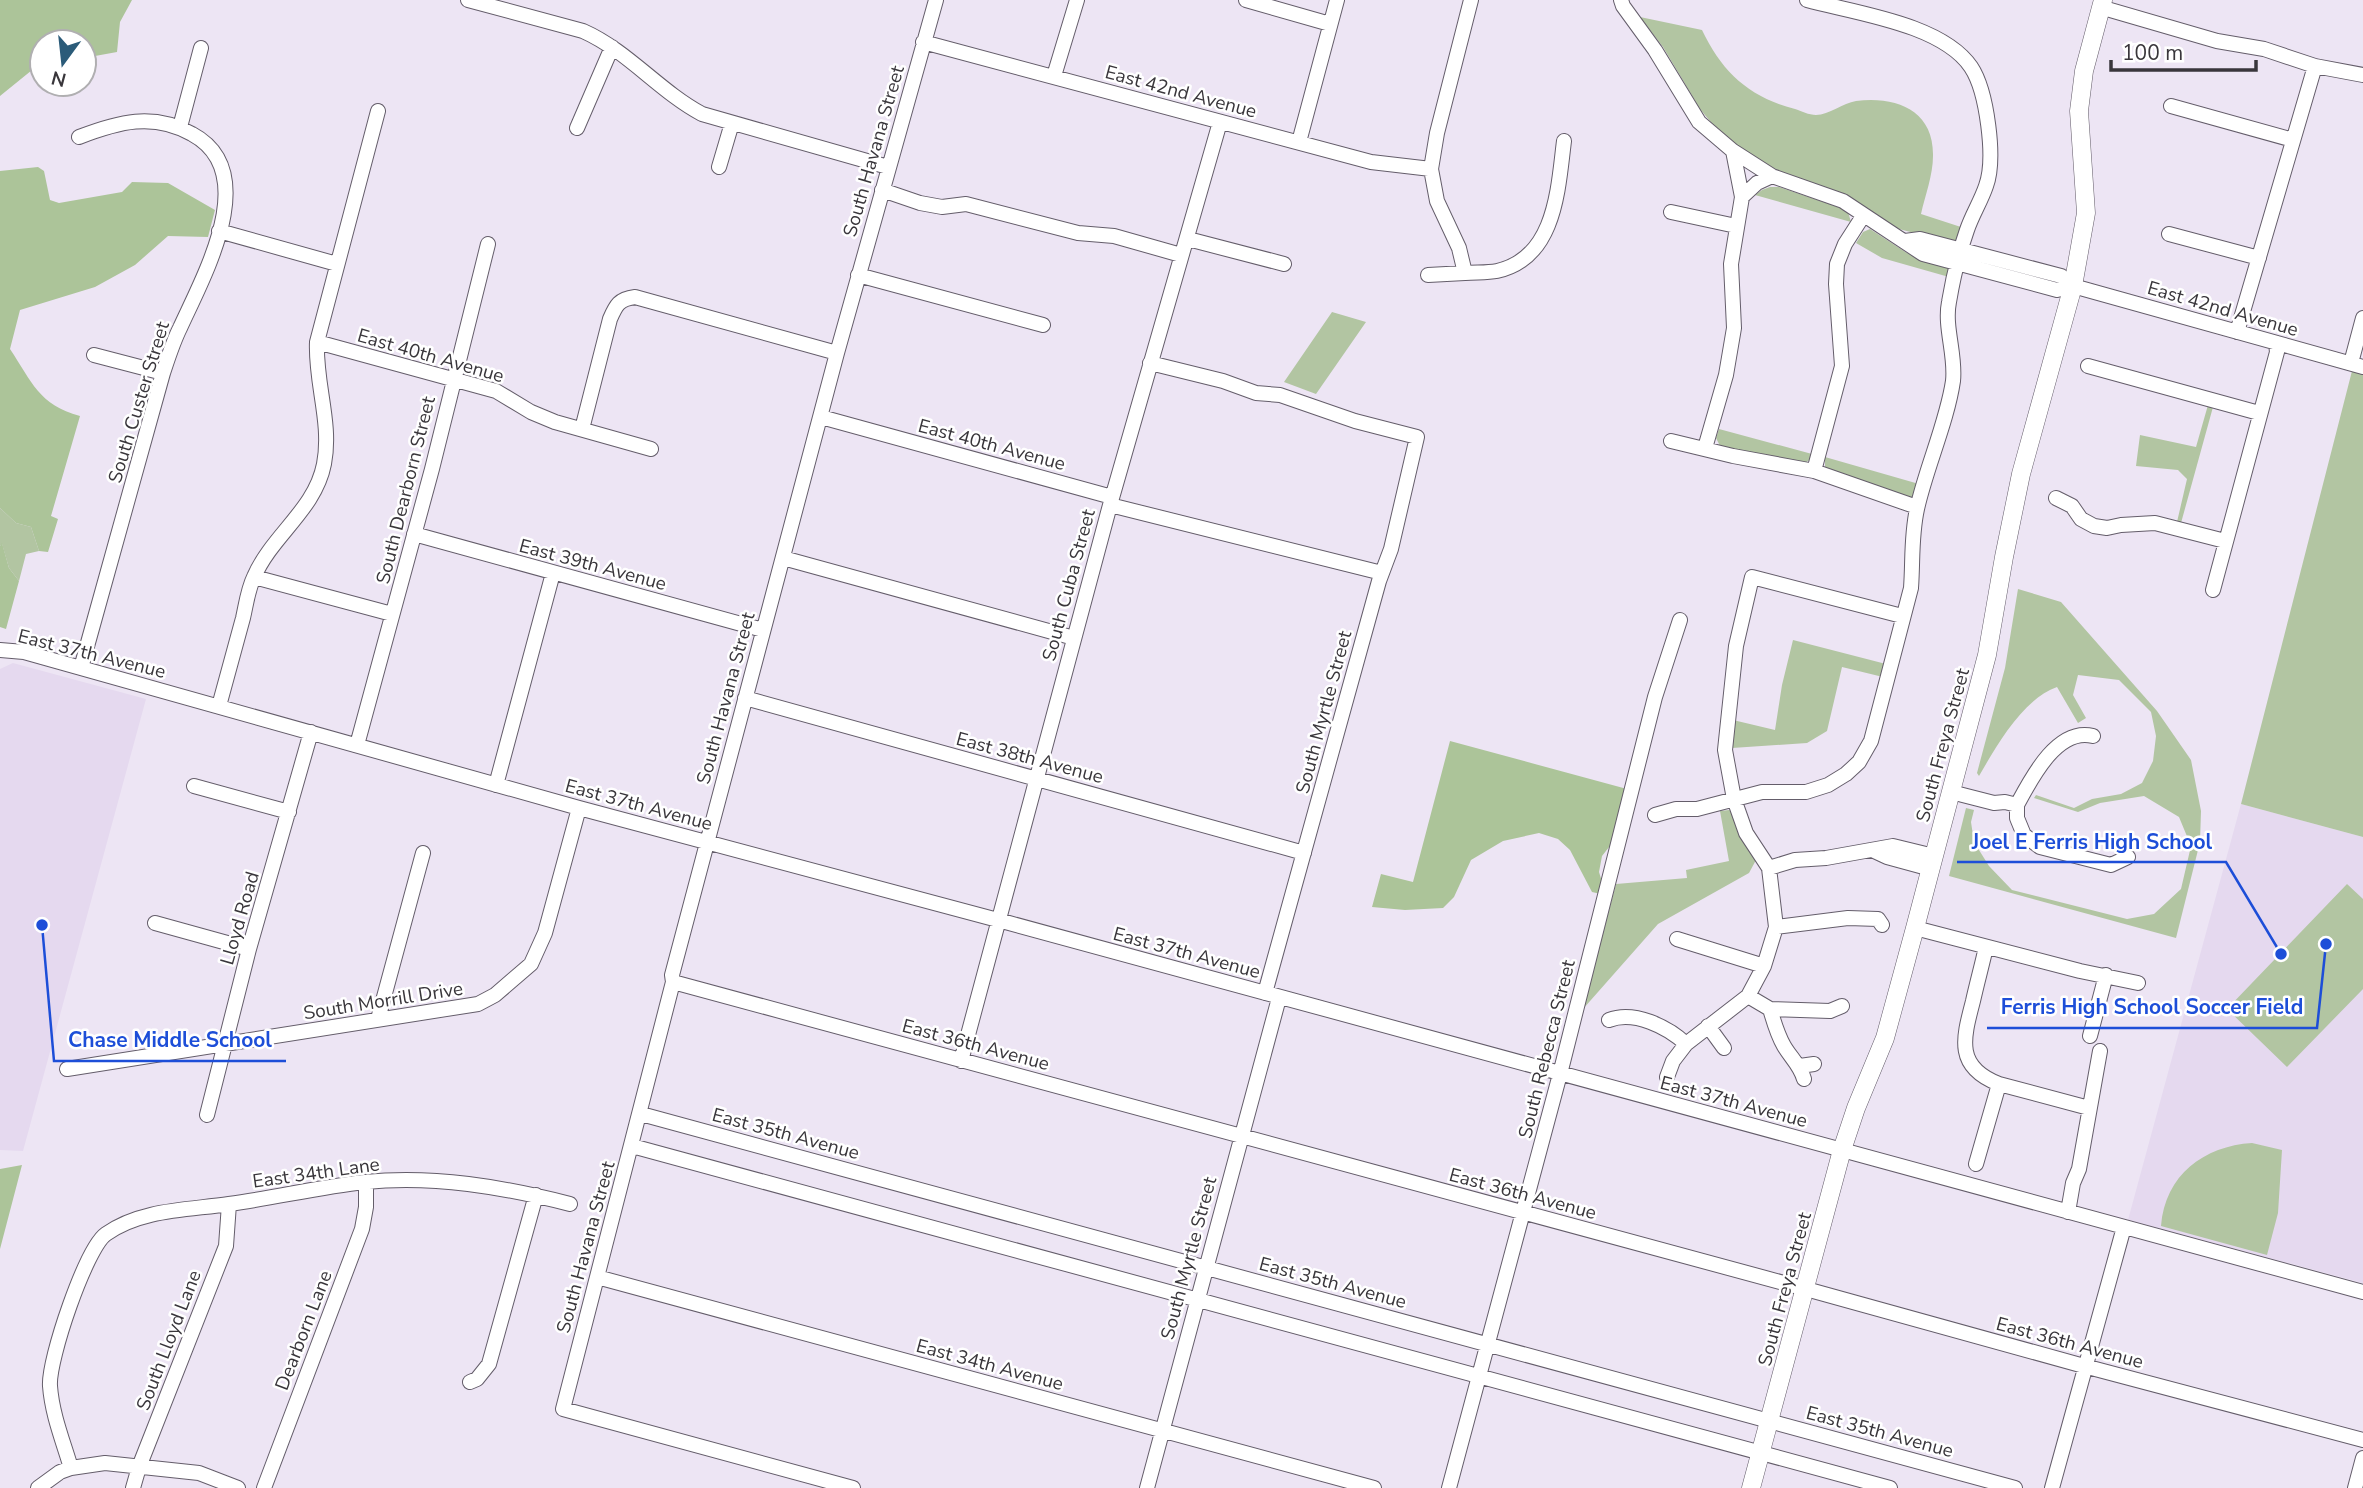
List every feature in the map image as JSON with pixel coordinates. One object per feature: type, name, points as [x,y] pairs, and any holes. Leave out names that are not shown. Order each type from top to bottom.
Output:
[{"type":"main road","name":"South Freya Street","points":[[1751,1488],[1842,1150],[1885,1038],[1987,655],[2021,474],[2073,286],[2086,213],[2079,111],[2084,71],[2101,4]]},
{"type":"street","points":[[468,0],[583,31],[612,47],[681,103],[702,114],[888,167]]},
{"type":"street","name":"South Havana Street","points":[[846,1487],[563,1409],[641,1114],[673,982],[672,975],[763,630],[858,275],[936,0]]},
{"type":"street","points":[[1054,76],[1077,0]]},
{"type":"street","points":[[1246,0],[1330,24]]},
{"type":"street","points":[[1299,142],[1337,0]]},
{"type":"street","points":[[1465,273],[1459,248],[1437,201],[1431,169],[1437,133],[1471,0]]},
{"type":"street","name":"East 42nd Avenue","points":[[1621,0],[1699,122],[1733,151],[1772,176],[1843,201],[1923,254],[1960,256],[2057,290],[2073,286],[2357,365]]},
{"type":"street","points":[[1655,815],[1675,809],[1697,809],[1762,792],[1806,792],[1828,785],[1859,762],[1871,741],[1911,588],[1911,548],[1917,507],[1952,382],[1953,354],[1948,305],[1967,229],[1987,185],[1990,168],[1986,106],[1980,86],[1971,67],[1957,51],[1937,37],[1916,28],[1807,0]]},
{"type":"street","points":[[2101,4],[2217,41],[2259,47],[2315,66],[2363,75]]},
{"type":"street","name":"East 42nd Avenue","points":[[923,42],[1371,162],[1431,169]]},
{"type":"street","points":[[577,128],[612,47]]},
{"type":"street","points":[[79,138],[113,124],[126,122],[153,122],[180,127],[201,48]]},
{"type":"street","points":[[2237,332],[2315,66]]},
{"type":"street","points":[[2171,106],[2293,140]]},
{"type":"street","points":[[219,706],[254,576],[275,541],[300,514],[316,491],[324,467],[328,440],[316,364],[317,342],[378,111]]},
{"type":"street","name":"South Cuba Street","points":[[961,1061],[1111,501],[1220,122]]},
{"type":"street","points":[[719,167],[732,123]]},
{"type":"street","name":"South Custer Street","points":[[81,668],[163,373],[178,332],[205,275],[226,200],[222,169],[216,156],[208,145],[180,127]]},
{"type":"street","points":[[1428,275],[1498,271],[1517,262],[1536,248],[1550,223],[1564,141]]},
{"type":"street","points":[[1705,448],[1731,351],[1734,328],[1731,264],[1742,197],[1733,151]]},
{"type":"street","points":[[1742,197],[1757,183],[1772,176]]},
{"type":"street","points":[[882,190],[920,203],[942,207],[966,204],[1078,233],[1114,236],[1181,255]]},
{"type":"street","points":[[1671,212],[1736,226]]},
{"type":"street","points":[[1814,471],[1842,366],[1837,264],[1845,244],[1863,216]]},
{"type":"street","points":[[219,231],[337,264]]},
{"type":"street","points":[[2168,234],[2259,258]]},
{"type":"street","points":[[1188,239],[1284,264]]},
{"type":"street","name":"South Dearborn Street","points":[[357,745],[488,244]]},
{"type":"street","points":[[858,275],[1042,325]]},
{"type":"street","points":[[582,429],[610,319],[616,304],[625,298],[635,297],[837,353]]},
{"type":"street","points":[[2357,365],[2363,318]]},
{"type":"street","name":"East 40th Avenue","points":[[317,342],[496,391],[531,412],[555,422],[651,449]]},
{"type":"street","points":[[2213,590],[2277,352],[2276,343]]},
{"type":"street","points":[[94,355],[163,373]]},
{"type":"street","name":"South Myrtle Street","points":[[1147,1488],[1241,1136],[1304,853],[1391,549],[1417,442],[1417,437],[1408,433],[1355,421],[1280,396],[1256,393],[1223,381],[1150,363]]},
{"type":"street","points":[[2088,366],[2259,413]]},
{"type":"street","name":"East 40th Avenue","points":[[821,417],[1111,501],[1382,573]]},
{"type":"street","points":[[1671,441],[1814,471],[1917,507]]},
{"type":"street","points":[[2056,498],[2072,506],[2081,519],[2094,526],[2107,528],[2155,523],[2225,541]]},
{"type":"street","name":"East 39th Avenue","points":[[414,534],[763,630]]},
{"type":"street","points":[[783,558],[1074,638]]},
{"type":"street","points":[[496,785],[553,573]]},
{"type":"street","points":[[254,576],[392,614]]},
{"type":"street","points":[[1667,1077],[1673,1061],[1686,1044],[1748,996],[1764,967],[1776,927],[1769,867],[1746,833],[1734,799],[1725,750],[1736,646],[1752,577],[1902,616]]},
{"type":"street","name":"South Rebecca Street","points":[[1449,1488],[1560,1074],[1656,697],[1680,620]]},
{"type":"street","name":"East 37th Avenue","points":[[0,650],[24,652],[579,808],[2363,1292]]},
{"type":"street","name":"East 38th Avenue","points":[[745,698],[1304,853]]},
{"type":"street","name":"Lloyd Road","points":[[207,1115],[249,949],[311,732]]},
{"type":"street","points":[[2011,804],[2065,740],[2075,735],[2093,736]]},
{"type":"street","points":[[194,786],[289,812]]},
{"type":"street","points":[[1952,788],[1994,803],[2011,804]]},
{"type":"street","points":[[2011,804],[2024,835],[2039,847],[2102,863],[2112,864],[2128,858]]},
{"type":"street","name":"South Morrill Drive","points":[[67,1069],[478,1004],[510,984],[531,964],[545,933],[579,808]]},
{"type":"street","points":[[1769,867],[1795,860],[1872,850],[1887,857],[1933,863]]},
{"type":"street","points":[[378,1019],[423,853]]},
{"type":"street","points":[[1776,927],[1847,918],[1882,919]]},
{"type":"street","points":[[155,923],[249,949]]},
{"type":"street","points":[[1915,928],[2080,971],[2138,983]]},
{"type":"street","points":[[1677,939],[1764,967]]},
{"type":"street","points":[[1986,947],[1964,1035],[1964,1045],[1971,1065],[1988,1080],[2089,1108]]},
{"type":"street","points":[[2091,1036],[2106,975]]},
{"type":"street","name":"East 36th Avenue","points":[[673,982],[2363,1440]]},
{"type":"street","points":[[1748,996],[1770,1009],[1830,1011],[1842,1006]]},
{"type":"street","points":[[1770,1009],[1785,1048],[1806,1070]]},
{"type":"street","points":[[1609,1020],[1620,1016],[1629,1017],[1671,1030],[1686,1044]]},
{"type":"street","points":[[1708,1026],[1724,1048]]},
{"type":"street","points":[[2072,1212],[2073,1184],[2100,1051]]},
{"type":"street","points":[[1976,1164],[1999,1084]]},
{"type":"street","name":"East 35th Avenue","points":[[641,1114],[2015,1488]]},
{"type":"street","points":[[632,1146],[1890,1488]]},
{"type":"street","name":"East 34th Lane","points":[[71,1468],[53,1410],[50,1383],[54,1353],[87,1264],[104,1235],[142,1216],[366,1182],[472,1184],[570,1204]]},
{"type":"street","name":"Dearborn Lane","points":[[264,1488],[362,1229],[366,1207],[366,1182]]},
{"type":"street","points":[[470,1382],[477,1379],[489,1364],[536,1195]]},
{"type":"street","name":"South Lloyd Lane","points":[[133,1488],[226,1246],[229,1204]]},
{"type":"street","points":[[2052,1488],[2124,1227]]},
{"type":"street","name":"East 34th Avenue","points":[[597,1277],[1374,1488]]},
{"type":"street","points":[[2355,1488],[2363,1458]]},
{"type":"street","points":[[38,1488],[60,1472],[105,1463],[199,1473],[238,1488]]},
{"type":"shaded area","points":[[13,663],[146,699],[23,1151],[0,1150],[0,669]]},
{"type":"shaded area","points":[[2241,804],[2363,837],[2363,1283],[2128,1220]]},
{"type":"green space","points":[[0,0],[132,0],[120,22],[117,52],[98,55],[98,28],[28,28],[28,73],[0,96]]},
{"type":"green space","points":[[1640,17],[1702,30],[1718,58],[1739,81],[1764,98],[1808,114],[1826,113],[1851,102],[1871,100],[1898,104],[1910,109],[1920,117],[1932,140],[1932,171],[1921,214],[1964,228],[1958,241],[1952,243],[1899,229],[1780,173],[1734,144],[1700,109],[1663,47]]},
{"type":"green space","points":[[38,167],[44,171],[50,200],[59,203],[122,192],[132,182],[168,183],[215,210],[208,237],[168,236],[135,265],[95,287],[20,310],[10,349],[31,382],[46,399],[55,406],[80,416],[51,516],[58,519],[48,552],[39,551],[31,527],[16,523],[0,508],[0,171]]},
{"type":"green space","points":[[1770,187],[1779,187],[1841,208],[1848,212],[1851,222],[1755,195]]},
{"type":"green space","points":[[1870,229],[1907,253],[1947,266],[1950,269],[1949,277],[1882,258],[1856,243],[1863,232]]},
{"type":"green space","points":[[1332,312],[1366,322],[1316,394],[1284,382]]},
{"type":"green space","points":[[2352,371],[2363,374],[2363,837],[2241,804]]},
{"type":"green space","points":[[2208,405],[2213,407],[2181,523],[2177,522],[2187,479],[2178,470],[2136,466],[2140,435],[2196,447]]},
{"type":"green space","points":[[1719,429],[1812,454],[1811,459],[1805,463],[1720,446],[1716,438]]},
{"type":"green space","points":[[1825,457],[1919,484],[1913,497],[1908,498],[1825,467]]},
{"type":"green space","points":[[0,508],[16,523],[31,527],[39,551],[26,554],[19,581],[9,568],[2,544],[0,546]]},
{"type":"green space","points":[[2,543],[9,568],[19,581],[6,629],[0,627]]},
{"type":"green space","points":[[2018,589],[2061,602],[2157,711],[2191,760],[2201,811],[2200,842],[2176,938],[1949,876],[1966,808],[1974,810],[1971,822],[1974,842],[1989,866],[2012,890],[2127,919],[2154,914],[2181,889],[2191,846],[2179,817],[2144,796],[2100,803],[2078,812],[2034,798],[2036,795],[2074,808],[2092,799],[2121,794],[2142,783],[2153,761],[2156,736],[2151,712],[2119,680],[2078,675],[2073,695],[2086,718],[2078,723],[2057,687],[2045,693],[2022,712],[1979,776],[1977,773],[2005,668]]},
{"type":"green space","points":[[1793,640],[1886,664],[1883,677],[1842,667],[1827,731],[1807,743],[1732,748],[1733,720],[1775,730]]},
{"type":"green space","points":[[1450,741],[1627,789],[1613,842],[1602,856],[1599,872],[1603,885],[1601,894],[1592,892],[1570,850],[1558,839],[1539,833],[1503,841],[1471,860],[1454,897],[1443,908],[1405,910],[1372,907],[1381,874],[1413,882]]},
{"type":"green space","points":[[1720,811],[1733,812],[1756,860],[1749,873],[1658,924],[1583,1009],[1616,884],[1687,878],[1686,870],[1729,861]]},
{"type":"green space","points":[[2347,884],[2363,899],[2363,989],[2287,1067],[2227,1009]]},
{"type":"green space","points":[[2252,1143],[2282,1150],[2278,1213],[2267,1255],[2161,1226],[2170,1192],[2190,1166],[2218,1150]]},
{"type":"green space","points":[[22,1165],[0,1249],[0,1169]]},
{"type":"place","name":"Chase Middle School","points":[[42,925]]},
{"type":"place","name":"Ferris High School Soccer Field","points":[[2326,944]]},
{"type":"place","name":"Joel E Ferris High School","points":[[2281,954]]}]
